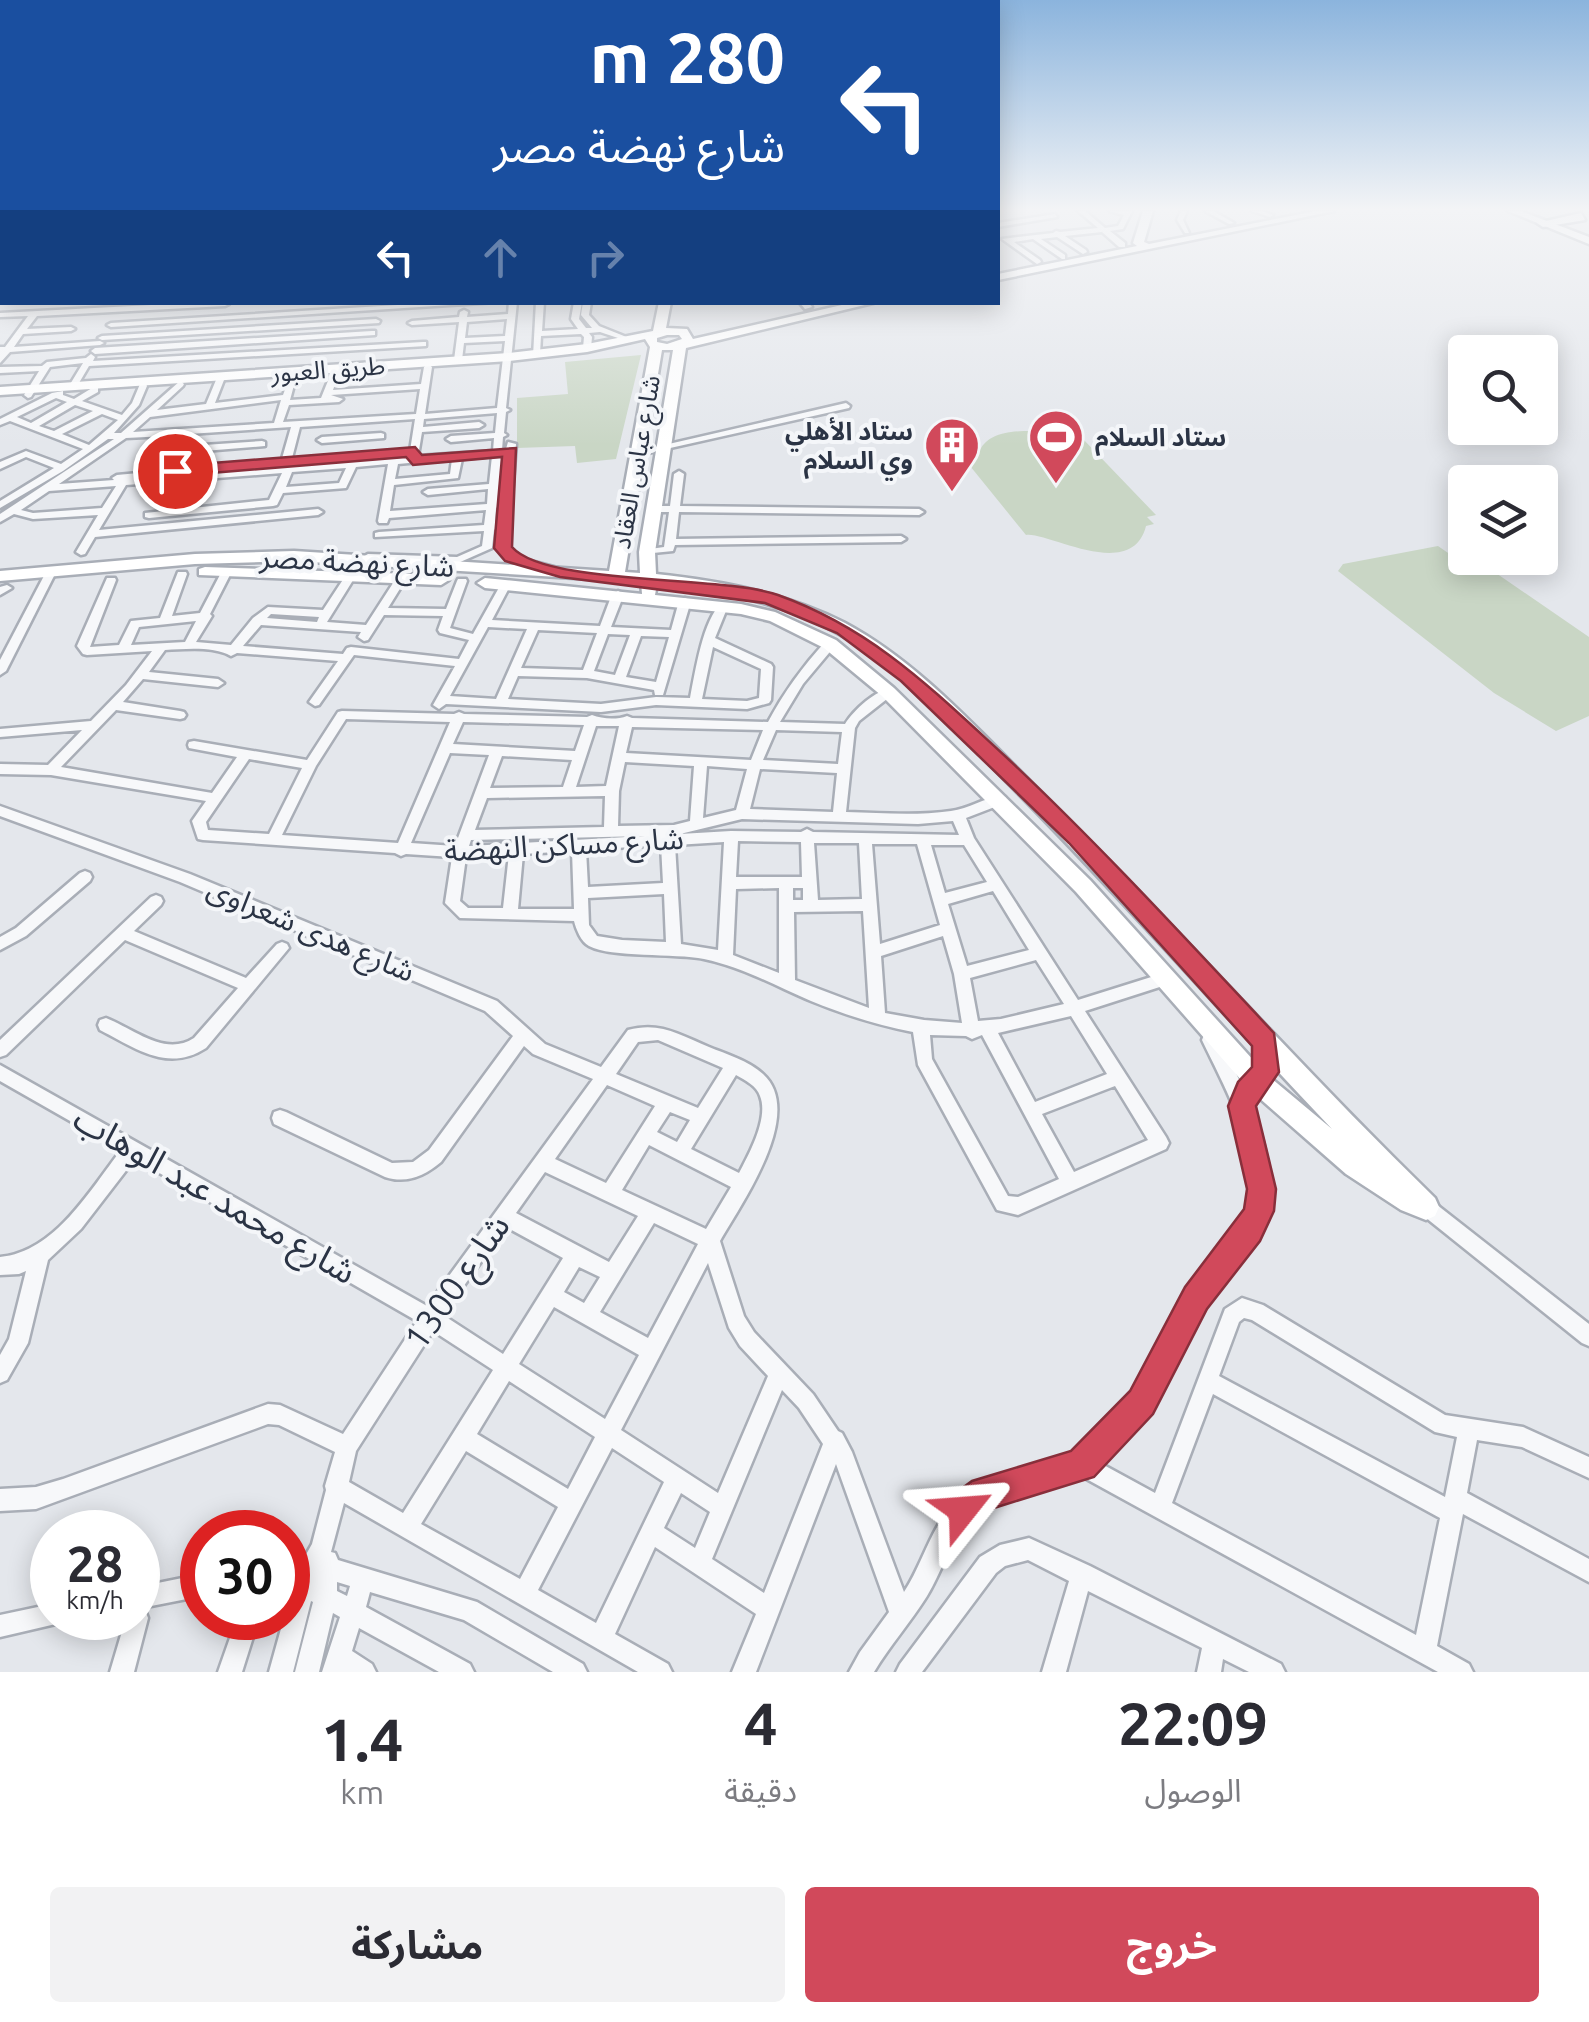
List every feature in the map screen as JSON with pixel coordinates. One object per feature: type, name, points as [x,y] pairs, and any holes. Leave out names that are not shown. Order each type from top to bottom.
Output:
[{"type":"street","points":[[21,311],[31,305]]},
{"type":"street","points":[[58,309],[65,305]]},
{"type":"street","points":[[2,315],[156,305]]},
{"type":"street","points":[[194,378],[224,305]]},
{"type":"street","points":[[248,374],[275,305]]},
{"type":"street","points":[[111,325],[442,305]]},
{"type":"street","points":[[458,360],[467,305]]},
{"type":"street","points":[[513,305],[503,548],[519,561],[566,573]]},
{"type":"street","points":[[536,354],[540,305]]},
{"type":"street","points":[[577,305],[575,319],[586,331],[587,348]]},
{"type":"street","points":[[587,305],[586,319],[600,330],[630,340]]},
{"type":"street","name":"شارع عباس العقاد","points":[[646,588],[647,552],[664,447],[668,339],[665,305]]},
{"type":"street","name":"شارع عباس العقاد","points":[[617,586],[638,459],[675,305]]},
{"type":"street","name":"طريق العبور","points":[[63,391],[248,374],[512,359],[630,340],[668,339],[805,305]]},
{"type":"street","name":"طريق العبور","points":[[0,394],[512,359],[668,339],[855,305]]},
{"type":"street","points":[[5,419],[63,391],[95,351],[122,306]]},
{"type":"street","points":[[363,366],[380,306]]},
{"type":"street","points":[[406,344],[416,307]]},
{"type":"street","points":[[2,315],[84,310]]},
{"type":"street","points":[[60,346],[84,310]]},
{"type":"street","points":[[310,350],[324,312]]},
{"type":"street","points":[[0,360],[34,315]]},
{"type":"street","points":[[0,370],[45,368],[159,335],[376,321]]},
{"type":"street","points":[[412,323],[511,321],[538,329],[600,330]]},
{"type":"street","points":[[144,360],[166,322]]},
{"type":"street","points":[[414,456],[425,386],[423,344],[428,322]]},
{"type":"street","points":[[20,332],[71,330]]},
{"type":"street","points":[[95,351],[372,333]]},
{"type":"street","points":[[460,341],[509,338]]},
{"type":"street","points":[[4,350],[60,346],[144,360],[423,344]]},
{"type":"street","points":[[337,560],[467,558],[488,548],[494,486],[506,452],[502,435],[512,359]]},
{"type":"street","points":[[30,392],[45,368]]},
{"type":"street","points":[[326,396],[334,373]]},
{"type":"street","points":[[242,506],[262,444],[294,376]]},
{"type":"street","points":[[209,408],[220,380]]},
{"type":"street","points":[[0,520],[119,440],[180,384]]},
{"type":"street","points":[[4,499],[103,437],[136,406],[143,386]]},
{"type":"street","points":[[149,414],[249,400],[380,393],[425,386]]},
{"type":"street","points":[[32,426],[95,390]]},
{"type":"street","points":[[63,391],[78,403],[124,419]]},
{"type":"street","points":[[378,454],[380,393]]},
{"type":"street","points":[[238,430],[249,400]]},
{"type":"street","points":[[638,459],[664,447],[846,406]]},
{"type":"street","points":[[103,437],[119,440],[504,410]]},
{"type":"street","points":[[54,434],[99,412]]},
{"type":"street","points":[[478,431],[479,412]]},
{"type":"street","points":[[5,419],[89,448]]},
{"type":"street","points":[[318,460],[326,423]]},
{"type":"street","points":[[149,515],[273,503],[281,490],[296,426]]},
{"type":"street","points":[[418,430],[502,435]]},
{"type":"street","points":[[196,469],[210,432]]},
{"type":"street","points":[[428,486],[455,476],[451,433]]},
{"type":"street","points":[[154,473],[170,436]]},
{"type":"street","points":[[322,440],[381,436]]},
{"type":"street","points":[[204,448],[262,444]]},
{"type":"street","points":[[287,467],[378,454],[453,457],[506,452]]},
{"type":"street","points":[[4,461],[28,455],[60,467]]},
{"type":"street","points":[[103,483],[163,482],[287,467],[352,466],[414,456]]},
{"type":"street","points":[[638,459],[660,467]]},
{"type":"street","points":[[393,462],[377,538],[493,527]]},
{"type":"street","points":[[281,490],[344,486],[352,466]]},
{"type":"street","points":[[50,488],[196,469],[253,470]]},
{"type":"street","points":[[647,552],[668,551],[679,474]]},
{"type":"street","points":[[194,510],[206,478]]},
{"type":"street","points":[[143,529],[163,482]]},
{"type":"street","points":[[390,484],[494,486]]},
{"type":"street","points":[[81,552],[122,485]]},
{"type":"street","points":[[427,532],[428,486]]},
{"type":"street","points":[[384,515],[494,506]]},
{"type":"street","points":[[654,509],[919,512]]},
{"type":"street","points":[[13,511],[33,516],[106,510]]},
{"type":"street","points":[[92,534],[318,512]]},
{"type":"street","points":[[670,542],[901,539]]},
{"type":"street","name":"شارع نهضة مصر","points":[[2,586],[235,557],[337,560],[359,572]]},
{"type":"street","points":[[189,645],[227,571]]},
{"type":"street","name":"شارع نهضة مصر","points":[[42,579],[111,580],[227,571],[359,572],[462,582],[646,588],[822,618],[888,660],[968,732],[1130,890],[1265,1042],[1426,1206],[1589,1336]]},
{"type":"street","points":[[322,620],[359,572]]},
{"type":"street","name":"شارع نهضة مصر","points":[[393,574],[566,573],[617,586]]},
{"type":"street","points":[[165,620],[182,574]]},
{"type":"street","points":[[111,580],[83,648],[189,645],[342,658],[356,651],[381,611],[393,574]]},
{"type":"street","points":[[0,671],[5,639],[42,579]]},
{"type":"street","points":[[462,582],[448,613],[446,633],[476,638]]},
{"type":"street","points":[[434,715],[506,584]]},
{"type":"street","points":[[587,674],[617,586]]},
{"type":"street","name":"شارع نهضة مصر","points":[[646,588],[685,601],[785,612],[806,632],[830,644],[888,692],[1000,800],[1258,1081],[1384,1187],[1426,1206]]},
{"type":"street","points":[[656,701],[685,601]]},
{"type":"street","points":[[696,701],[708,640],[722,606]]},
{"type":"street","points":[[233,650],[256,621],[272,610],[369,629]]},
{"type":"street","points":[[381,611],[448,613]]},
{"type":"street","points":[[124,648],[135,624],[206,616]]},
{"type":"street","points":[[806,632],[822,618]]},
{"type":"street","points":[[484,623],[676,634]]},
{"type":"street","points":[[500,704],[534,626]]},
{"type":"street","points":[[620,680],[636,632]]},
{"type":"street","points":[[442,700],[601,708],[656,701],[747,705],[766,698],[768,667],[708,640]]},
{"type":"street","points":[[742,814],[752,766],[773,723],[804,674],[830,644]]},
{"type":"street","points":[[50,770],[114,705],[162,646]]},
{"type":"street","points":[[356,651],[462,663]]},
{"type":"street","points":[[314,702],[342,658]]},
{"type":"street","points":[[515,672],[587,674],[660,687]]},
{"type":"street","points":[[140,675],[218,683]]},
{"type":"street","points":[[839,816],[849,728],[855,718],[888,692]]},
{"type":"street","points":[[114,705],[180,715]]},
{"type":"street","points":[[274,838],[310,765],[342,715],[773,723],[849,728]]},
{"type":"street","points":[[400,851],[459,716]]},
{"type":"street","points":[[568,791],[592,719]]},
{"type":"street","points":[[611,831],[612,791],[627,720]]},
{"type":"street","points":[[0,733],[92,724]]},
{"type":"street","points":[[194,745],[310,765]]},
{"type":"street","points":[[445,748],[579,756]]},
{"type":"street","points":[[496,754],[460,852],[452,898],[455,908],[465,914],[582,915]]},
{"type":"street","points":[[0,769],[50,770],[214,798],[244,756]]},
{"type":"street","points":[[618,757],[842,769]]},
{"type":"street","points":[[696,826],[701,762]]},
{"type":"street","points":[[483,793],[612,791]]},
{"type":"street","name":"شارع مساكن النهضة","points":[[214,798],[200,821],[203,835],[400,851],[579,848],[808,834],[968,840]]},
{"type":"street","name":"شارع مساكن النهضة","points":[[466,835],[696,826],[742,814],[958,816],[1000,800]]},
{"type":"street","name":"شارع هدى شعراوى","points":[[0,809],[185,878],[491,1006],[540,1049],[701,1117]]},
{"type":"street","points":[[921,1029],[924,1060],[998,1199],[1018,1206],[1160,1143],[968,840],[958,816]]},
{"type":"street","points":[[808,834],[811,906]]},
{"type":"street","points":[[725,958],[731,836]]},
{"type":"street","points":[[865,836],[878,1018]]},
{"type":"street","points":[[922,839],[980,1031],[1070,1182]]},
{"type":"street","points":[[668,843],[674,945]]},
{"type":"street","points":[[579,848],[584,932],[592,941],[674,945],[725,958],[878,1018],[921,1029],[980,1031],[1073,1008],[1164,979]]},
{"type":"street","points":[[510,914],[516,850]]},
{"type":"street","points":[[0,944],[21,932],[84,877]]},
{"type":"street","points":[[729,883],[810,882]]},
{"type":"street","points":[[786,883],[788,984]]},
{"type":"street","points":[[942,900],[996,885]]},
{"type":"street","points":[[581,893],[671,888]]},
{"type":"street","points":[[0,1050],[156,901]]},
{"type":"street","points":[[786,906],[870,906]]},
{"type":"street","points":[[874,952],[949,928]]},
{"type":"street","points":[[123,932],[248,986]]},
{"type":"street","points":[[106,1026],[168,1053],[185,1054],[282,948]]},
{"type":"street","points":[[962,974],[1040,952]]},
{"type":"street","points":[[861,1672],[919,1589],[963,1510],[984,1493],[1082,1465],[1141,1402],[1196,1298],[1250,1230],[1262,1189],[1224,1066],[1199,1020]]},
{"type":"street","name":"شارع 1300","points":[[310,1560],[347,1447],[430,1318],[634,1036],[659,1033],[732,1068]]},
{"type":"street","points":[[280,1118],[391,1171],[406,1174],[422,1168],[434,1156],[524,1035]]},
{"type":"street","points":[[1242,1116],[1244,1097],[1266,1072],[1265,1042]]},
{"type":"street","points":[[524,1594],[606,1432],[772,1124],[773,1104],[758,1080],[732,1068],[680,1152]]},
{"type":"street","name":"شارع محمد عبد الوهاب","points":[[0,1072],[430,1318],[723,1508]]},
{"type":"street","points":[[1031,1111],[1120,1077]]},
{"type":"street","points":[[610,1194],[667,1102]]},
{"type":"street","points":[[646,1134],[741,1182]]},
{"type":"street","points":[[0,1266],[21,1266],[39,1258],[133,1148]]},
{"type":"street","points":[[542,1162],[710,1240],[736,1322],[806,1400],[835,1440],[900,1613]]},
{"type":"street","points":[[587,1315],[650,1212]]},
{"type":"street","points":[[503,1216],[612,1274]]},
{"type":"street","points":[[407,1527],[576,1254]]},
{"type":"street","points":[[0,1373],[18,1343],[39,1258]]},
{"type":"street","points":[[551,1295],[650,1350]]},
{"type":"street","points":[[1159,1509],[1232,1316],[1249,1308],[1410,1402],[1428,1418],[1524,1437],[1589,1468]]},
{"type":"street","points":[[699,1564],[779,1374]]},
{"type":"street","points":[[1208,1380],[1589,1571]]},
{"type":"street","points":[[0,1500],[36,1498],[63,1490],[268,1414],[280,1415],[347,1447]]},
{"type":"street","points":[[1424,1652],[1469,1428]]},
{"type":"street","points":[[463,1437],[570,1502]]},
{"type":"street","points":[[744,1672],[835,1440]]},
{"type":"street","points":[[1082,1465],[1461,1672]]},
{"type":"street","points":[[601,1638],[677,1478]]},
{"type":"street","points":[[335,1486],[660,1672]]},
{"type":"street","points":[[650,1531],[768,1609]]},
{"type":"street","points":[[915,1670],[1000,1556],[1029,1549],[1274,1672]]},
{"type":"street","points":[[310,1570],[363,1579],[469,1610],[575,1672]]},
{"type":"street","points":[[310,1573],[326,1595],[462,1672]]},
{"type":"street","points":[[1054,1672],[1082,1574]]},
{"type":"street","points":[[363,1579],[337,1664],[364,1672]]},
{"type":"street","points":[[307,1672],[326,1595]]},
{"type":"street","points":[[3,1631],[30,1622]]},
{"type":"street","points":[[122,1672],[130,1640]]},
{"type":"street","points":[[230,1672],[241,1640]]},
{"type":"street","name":"شارع 1300","points":[[281,1672],[289,1640]]},
{"type":"street","points":[[1209,1672],[1214,1643]]},
{"type":"green space","points":[[641,355],[616,459],[577,463],[575,446],[517,448],[517,398],[568,394],[565,362]]},
{"type":"green space","points":[[1031,431],[1083,439],[1156,515],[1147,517],[1154,524],[1146,526],[1138,543],[1124,551],[1107,553],[1026,535],[966,461],[977,459],[984,444],[998,435]]},
{"type":"green space","points":[[1438,546],[1448,553],[1448,575],[1499,575],[1589,637],[1589,716],[1556,731],[1494,693],[1338,571],[1343,564]]},
{"type":"place","name":"ستاد السلام","points":[[1056,486]]},
{"type":"place","name":"ستاد الأهلي وي السلام","points":[[952,494]]},
{"type":"route","points":[[175,471],[415,452],[413,460],[510,452],[503,548],[506,553],[519,561],[566,573],[648,580],[769,598],[844,629],[908,677],[1077,837],[1130,890],[1265,1042],[1266,1072],[1247,1091],[1242,1106],[1262,1189],[1259,1211],[1250,1230],[1202,1288],[1141,1402],[1124,1425],[1082,1465],[984,1493],[963,1510]]}]
